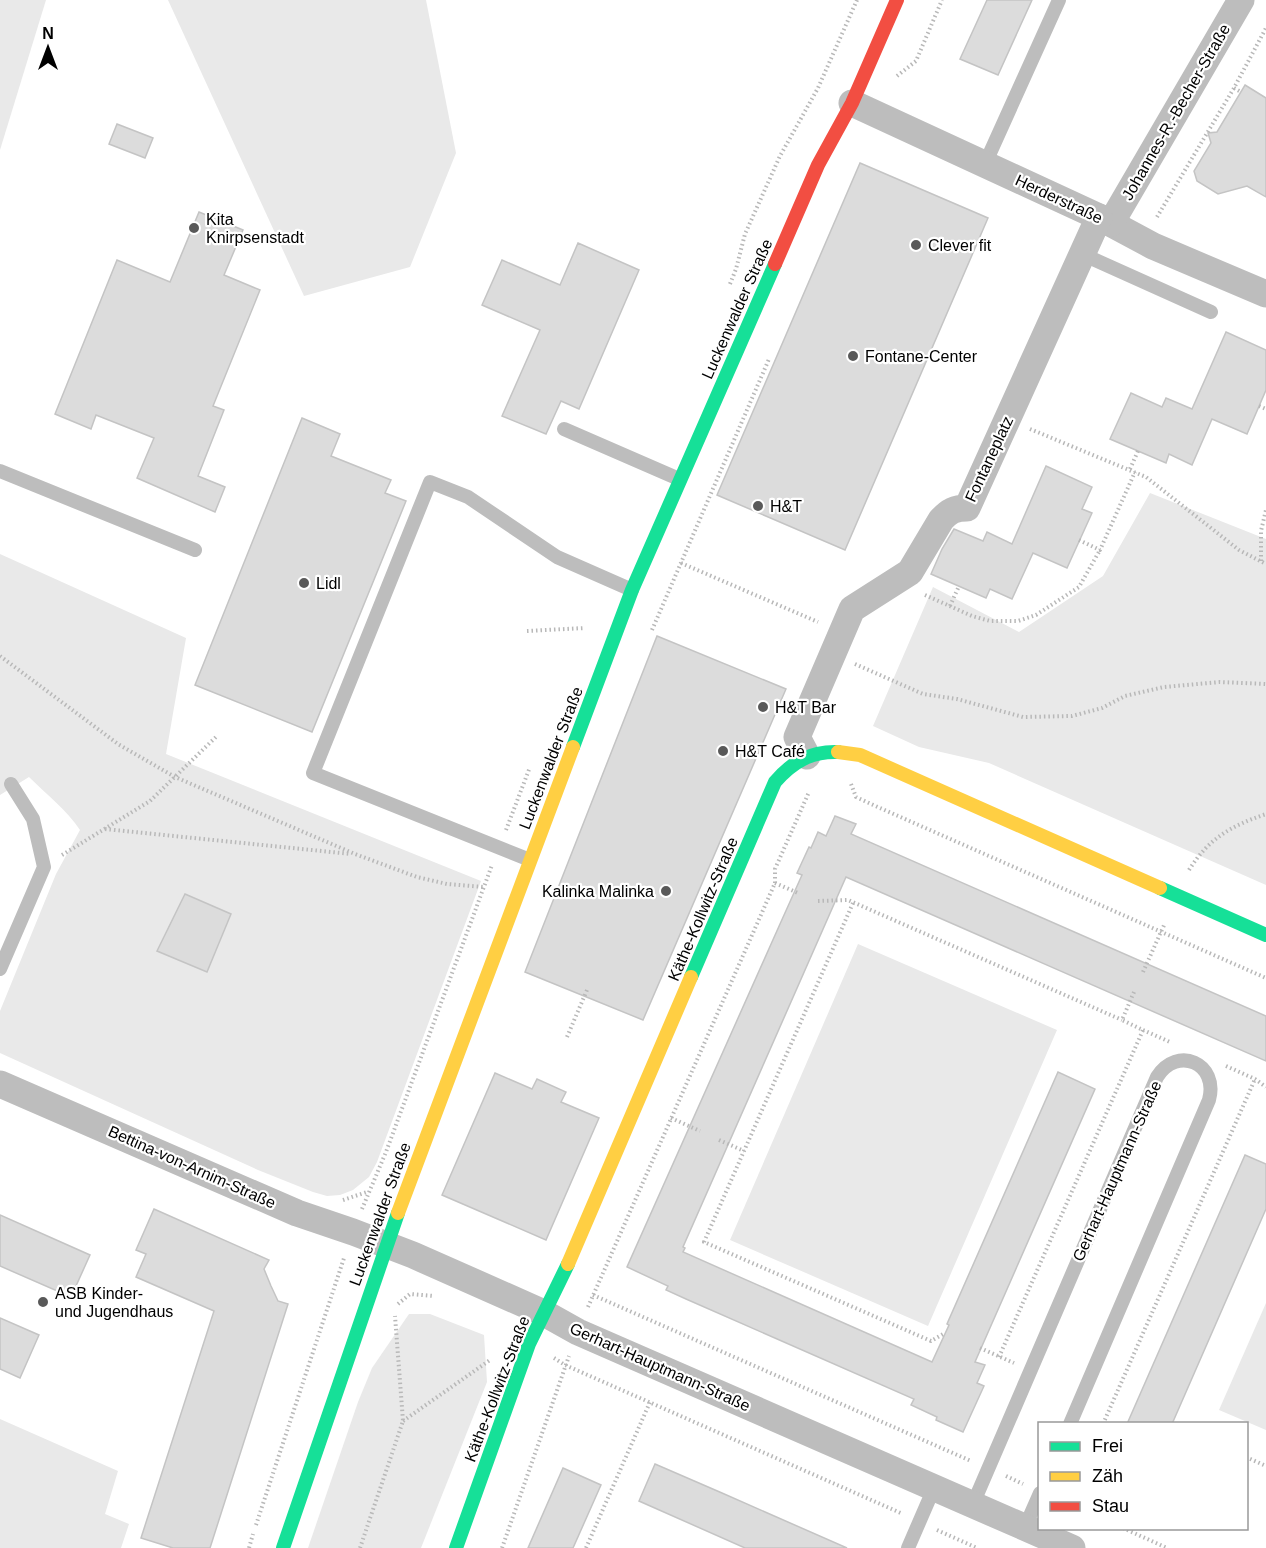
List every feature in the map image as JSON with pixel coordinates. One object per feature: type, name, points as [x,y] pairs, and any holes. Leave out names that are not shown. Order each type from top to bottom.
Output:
[{"type":"main road","name":"Luckenwalder Straße","points":[[283,1548],[386,1245],[632,590],[818,165],[852,103],[897,0]]},
{"type":"main road","name":"Käthe-Kollwitz-Straße","points":[[456,1548],[529,1344],[569,1261],[775,782],[789,766],[807,756],[833,751],[860,755],[1266,935]]},
{"type":"street","name":"Johannes-R.-Becher-Straße","points":[[1105,220],[1241,0]]},
{"type":"street","name":"Herderstraße","points":[[852,103],[1105,220],[1153,246],[1266,294]]},
{"type":"street","name":"Fontaneplatz","points":[[807,756],[797,737],[852,609],[910,572],[941,520],[956,508],[967,508],[1082,254],[1105,220]]},
{"type":"street","name":"Bettina-von-Arnim-Straße","points":[[0,1083],[297,1214],[386,1245]]},
{"type":"street","name":"Gerhart-Hauptmann-Straße","points":[[386,1245],[544,1313],[578,1332],[1072,1548]]},
{"type":"lane","points":[[985,164],[1059,0]]},
{"type":"lane","points":[[1082,254],[1211,312]]},
{"type":"lane","points":[[564,429],[679,479]]},
{"type":"lane","points":[[0,471],[195,550]]},
{"type":"lane","points":[[530,860],[313,773],[430,482],[468,496],[557,557],[632,590]]},
{"type":"lane","points":[[0,969],[44,867],[33,819],[11,784]]},
{"type":"lane","name":"Gerhart-Hauptmann-Straße","points":[[973,1504],[1157,1077],[1162,1069],[1177,1061],[1195,1063],[1208,1074],[1212,1091],[1209,1100],[1071,1422]]},
{"type":"lane","points":[[908,1548],[934,1488]]},
{"type":"lane","points":[[1025,1527],[1038,1498]]},
{"type":"path","points":[[878,114],[898,76],[916,61],[942,0]]},
{"type":"path","points":[[1155,220],[1234,88],[1266,28]]},
{"type":"path","points":[[1234,88],[1241,92]]},
{"type":"path","points":[[651,633],[773,350]]},
{"type":"path","points":[[1259,406],[1266,410]]},
{"type":"path","points":[[1007,419],[1146,477],[1239,550],[1266,564]]},
{"type":"path","points":[[894,582],[972,616],[990,621],[1006,622],[1028,618],[1079,587],[1100,550],[1138,451]]},
{"type":"path","points":[[1261,562],[1261,531],[1266,510]]},
{"type":"path","points":[[1079,540],[1100,550]]},
{"type":"path","points":[[681,563],[837,643],[923,694],[957,699],[1023,717],[1072,716],[1102,708],[1125,696],[1164,687],[1220,682],[1266,684]]},
{"type":"path","points":[[950,606],[959,586]]},
{"type":"path","points":[[527,631],[619,626]]},
{"type":"path","points":[[0,656],[118,744],[175,777],[354,854],[417,877],[447,884],[484,887]]},
{"type":"path","points":[[44,867],[150,801],[218,735]]},
{"type":"path","points":[[502,1548],[565,1365],[593,1295],[775,883],[775,869],[817,775],[807,756]]},
{"type":"path","points":[[850,781],[856,796],[880,808],[1266,978]]},
{"type":"path","points":[[1143,972],[1186,874],[1197,857],[1224,831],[1240,822],[1266,814]]},
{"type":"path","points":[[105,829],[354,854]]},
{"type":"path","points":[[775,883],[798,893]]},
{"type":"path","points":[[818,901],[848,900],[1143,1030],[999,1357]]},
{"type":"path","points":[[853,903],[704,1242],[931,1341],[945,1333]]},
{"type":"path","points":[[567,1037],[587,990]]},
{"type":"path","points":[[1122,1020],[1134,992]]},
{"type":"path","points":[[1104,1422],[1255,1079]]},
{"type":"path","points":[[671,1118],[700,1131]]},
{"type":"path","points":[[719,1140],[744,1150]]},
{"type":"path","points":[[249,1548],[336,1283],[368,1296]]},
{"type":"path","points":[[394,1307],[410,1294],[442,1298]]},
{"type":"path","points":[[593,1295],[972,1461]]},
{"type":"path","points":[[360,1548],[403,1421],[394,1307],[398,1297]]},
{"type":"path","points":[[529,1344],[565,1365],[977,1548]]},
{"type":"path","points":[[980,1348],[1016,1364]]},
{"type":"path","points":[[403,1421],[488,1363],[494,1354]]},
{"type":"path","points":[[586,1548],[650,1402]]},
{"type":"path","points":[[1248,1458],[1266,1466]]},
{"type":"path","points":[[1127,1530],[1167,1548]]},
{"type":"shaded area","points":[[0,0],[46,0],[0,150]]},
{"type":"shaded area","points":[[168,0],[426,0],[456,153],[410,267],[304,296]]},
{"type":"shaded area","points":[[1150,493],[1266,539],[1266,885],[989,763],[919,747],[873,726],[933,587],[1019,632],[1103,576]]},
{"type":"shaded area","points":[[0,554],[186,638],[166,754],[481,881],[377,1162],[369,1177],[353,1190],[340,1195],[327,1196],[313,1192],[258,1170],[0,1053],[0,1011],[56,874],[80,830],[63,809],[29,777],[0,795]]},
{"type":"shaded area","points":[[858,944],[1057,1030],[928,1326],[730,1240]]},
{"type":"shaded area","points":[[1266,1303],[1266,1430],[1219,1410]]},
{"type":"shaded area","points":[[409,1314],[430,1314],[484,1335],[487,1382],[421,1548],[308,1548],[358,1402],[372,1368]]},
{"type":"shaded area","points":[[0,1419],[118,1471],[105,1514],[129,1524],[121,1548],[0,1548]]},
{"type":"building","points":[[987,0],[1032,0],[998,75],[960,59]]},
{"type":"building","points":[[1245,85],[1266,98],[1266,197],[1247,186],[1218,194],[1197,181],[1194,171],[1211,143],[1208,133],[1217,132]]},
{"type":"building","points":[[117,124],[153,138],[145,158],[109,144]]},
{"type":"building","name":"Fontane-Center","points":[[860,163],[988,218],[845,550],[717,495]]},
{"type":"building","points":[[199,212],[243,230],[224,275],[260,290],[213,406],[224,410],[198,476],[225,487],[215,512],[137,478],[154,438],[96,415],[91,429],[55,414],[117,260],[170,282]]},
{"type":"building","points":[[578,243],[639,270],[579,409],[561,401],[546,434],[502,416],[540,330],[482,305],[502,260],[560,285]]},
{"type":"building","points":[[1226,332],[1266,350],[1266,390],[1247,434],[1212,419],[1192,465],[1169,454],[1166,463],[1110,439],[1131,393],[1162,407],[1166,398],[1192,409]]},
{"type":"building","name":"Lidl","points":[[302,418],[340,434],[331,456],[391,480],[385,493],[406,501],[312,732],[195,685]]},
{"type":"building","points":[[1046,466],[1092,487],[1082,509],[1092,513],[1067,568],[1033,553],[1012,599],[990,589],[986,598],[931,574],[954,529],[983,541],[987,532],[1012,544]]},
{"type":"building","points":[[657,636],[786,689],[643,1020],[525,972]]},
{"type":"building","points":[[835,816],[856,824],[851,834],[1266,1016],[1266,1061],[846,877],[683,1247],[685,1248],[683,1252],[932,1362],[1058,1072],[1095,1089],[975,1362],[985,1365],[977,1383],[984,1386],[963,1432],[911,1405],[914,1399],[666,1290],[668,1286],[627,1267],[802,875],[797,873],[818,832],[826,836]]},
{"type":"building","points":[[185,894],[231,914],[207,972],[157,951]]},
{"type":"building","points":[[495,1073],[532,1089],[537,1079],[566,1092],[561,1102],[599,1118],[546,1240],[442,1195]]},
{"type":"building","points":[[1245,1155],[1266,1164],[1266,1209],[1173,1422],[1128,1422]]},
{"type":"building","points":[[154,1209],[269,1260],[264,1269],[271,1286],[278,1301],[288,1304],[210,1548],[173,1548],[141,1538],[214,1311],[136,1277],[146,1254],[136,1250]]},
{"type":"building","points":[[0,1215],[90,1255],[71,1297],[0,1266]]},
{"type":"building","points":[[0,1318],[39,1335],[20,1378],[0,1369]]},
{"type":"building","points":[[655,1464],[847,1548],[745,1548],[639,1501]]},
{"type":"building","points":[[563,1468],[601,1485],[573,1548],[528,1548]]},
{"type":"traffic: fast","points":[[573,747],[632,590],[775,264]]},
{"type":"traffic: fast","points":[[691,977],[775,782],[795,763],[803,759],[819,753],[838,752]]},
{"type":"traffic: fast","points":[[1160,888],[1266,935]]},
{"type":"traffic: fast","points":[[283,1548],[398,1213]]},
{"type":"traffic: fast","points":[[456,1548],[529,1344],[568,1264]]},
{"type":"traffic: slow","points":[[398,1213],[573,747]]},
{"type":"traffic: slow","points":[[838,752],[860,755],[1160,888]]},
{"type":"traffic: slow","points":[[568,1264],[691,977]]},
{"type":"traffic: jam","points":[[775,264],[818,165],[852,103],[897,0]]},
{"type":"place","name":"Kita Knirpsenstadt","points":[[194,228]]},
{"type":"place","name":"Clever fit","points":[[916,245]]},
{"type":"place","name":"Fontane-Center","points":[[853,356]]},
{"type":"place","name":"H&T","points":[[758,506]]},
{"type":"place","name":"Lidl","points":[[304,583]]},
{"type":"place","name":"H&T Bar","points":[[763,707]]},
{"type":"place","name":"H&T Café","points":[[723,751]]},
{"type":"place","name":"Kalinka Malinka","points":[[666,891]]},
{"type":"place","name":"ASB Kinder- und Jugendhaus","points":[[43,1302]]}]
